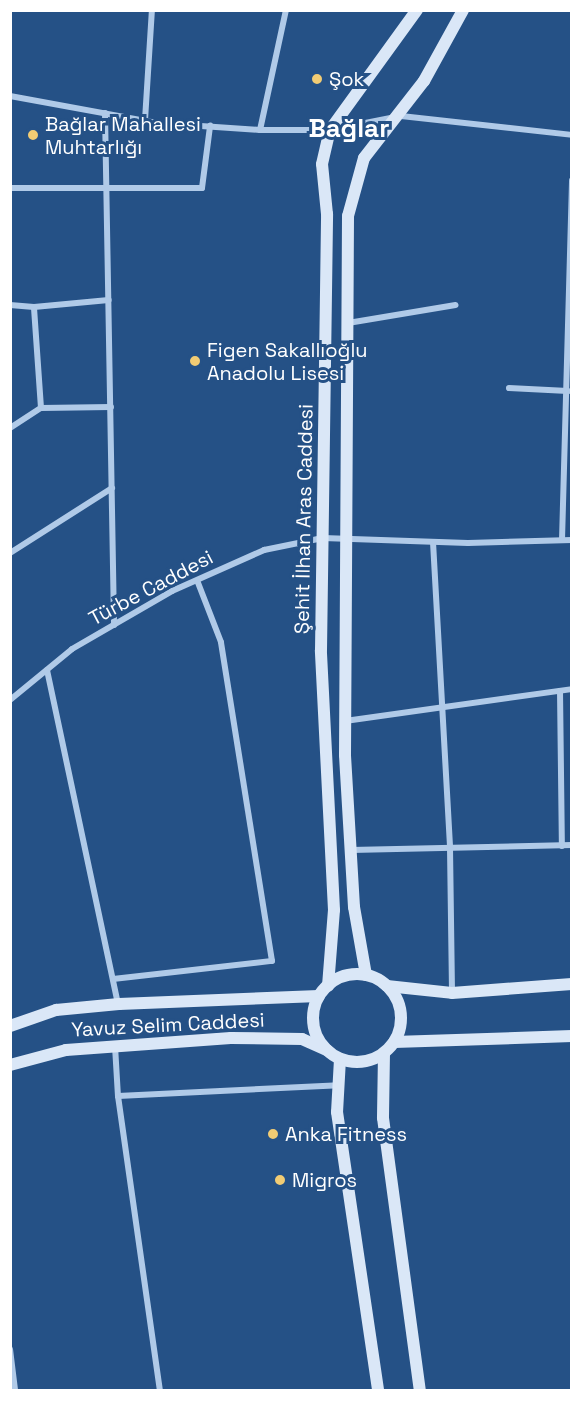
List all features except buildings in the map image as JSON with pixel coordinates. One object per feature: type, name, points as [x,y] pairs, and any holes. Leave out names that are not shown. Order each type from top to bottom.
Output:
[{"type":"main road","name":"Şehit İlhan Aras Caddesi","points":[[328,986],[334,910],[324,756],[323,538],[327,214],[322,164],[330,130],[417,10]]},
{"type":"main road","name":"Şehit İlhan Aras Caddesi","points":[[366,975],[354,907],[344,721],[348,216],[364,158],[401,116],[463,10]]},
{"type":"main road","points":[[387,986],[401,1013],[394,1042],[384,1053],[355,1062],[340,1059],[327,1050],[314,1025],[319,996],[339,978],[366,975],[387,986],[452,993],[572,984]]},
{"type":"main road","name":"Yavuz Selim Caddesi","points":[[10,1026],[56,1010],[118,1004],[319,996]]},
{"type":"main road","points":[[394,1042],[572,1036]]},
{"type":"main road","name":"Yavuz Selim Caddesi","points":[[10,1065],[28,1057],[115,1044],[231,1038],[293,1039],[327,1050]]},
{"type":"main road","points":[[384,1053],[383,1118],[420,1390]]},
{"type":"main road","points":[[340,1059],[337,1112],[378,1390]]},
{"type":"street","points":[[145,120],[152,10]]},
{"type":"street","points":[[260,130],[286,10]]},
{"type":"street","points":[[10,96],[145,120],[260,130],[330,130],[401,116],[572,135]]},
{"type":"street","points":[[105,113],[114,625]]},
{"type":"street","points":[[10,188],[202,188],[210,126]]},
{"type":"street","points":[[562,540],[568,391],[572,180]]},
{"type":"street","points":[[11,305],[34,307],[109,300]]},
{"type":"street","points":[[347,324],[455,304]]},
{"type":"street","points":[[34,307],[41,408]]},
{"type":"street","points":[[508,387],[568,391]]},
{"type":"street","points":[[10,428],[41,408],[111,407]]},
{"type":"street","points":[[10,553],[112,488]]},
{"type":"street","name":"Türbe Caddesi","points":[[10,700],[47,670],[114,625],[196,580],[264,550],[323,538],[344,539]]},
{"type":"street","points":[[344,539],[433,542],[572,540]]},
{"type":"street","points":[[433,542],[450,848],[452,993]]},
{"type":"street","points":[[113,980],[273,961],[221,642],[196,580]]},
{"type":"street","points":[[47,670],[118,1004]]},
{"type":"street","points":[[344,721],[443,709],[572,689]]},
{"type":"street","points":[[560,691],[562,846]]},
{"type":"street","points":[[351,850],[572,845]]},
{"type":"street","points":[[115,1044],[118,1096],[160,1390]]},
{"type":"street","points":[[118,1096],[339,1085]]},
{"type":"street","points":[[10,1349],[15,1390]]},
{"type":"place","name":"Şok","points":[[317,79]]},
{"type":"place","name":"Bağlar Mahallesi Muhtarlığı","points":[[33,135]]},
{"type":"place","name":"Figen Sakallıoğlu Anadolu Lisesi","points":[[195,361]]},
{"type":"place","name":"Anka Fitness","points":[[273,1134]]},
{"type":"place","name":"Migros","points":[[280,1180]]},
{"type":"district","name":"Bağlar","points":[[349,129]]}]
